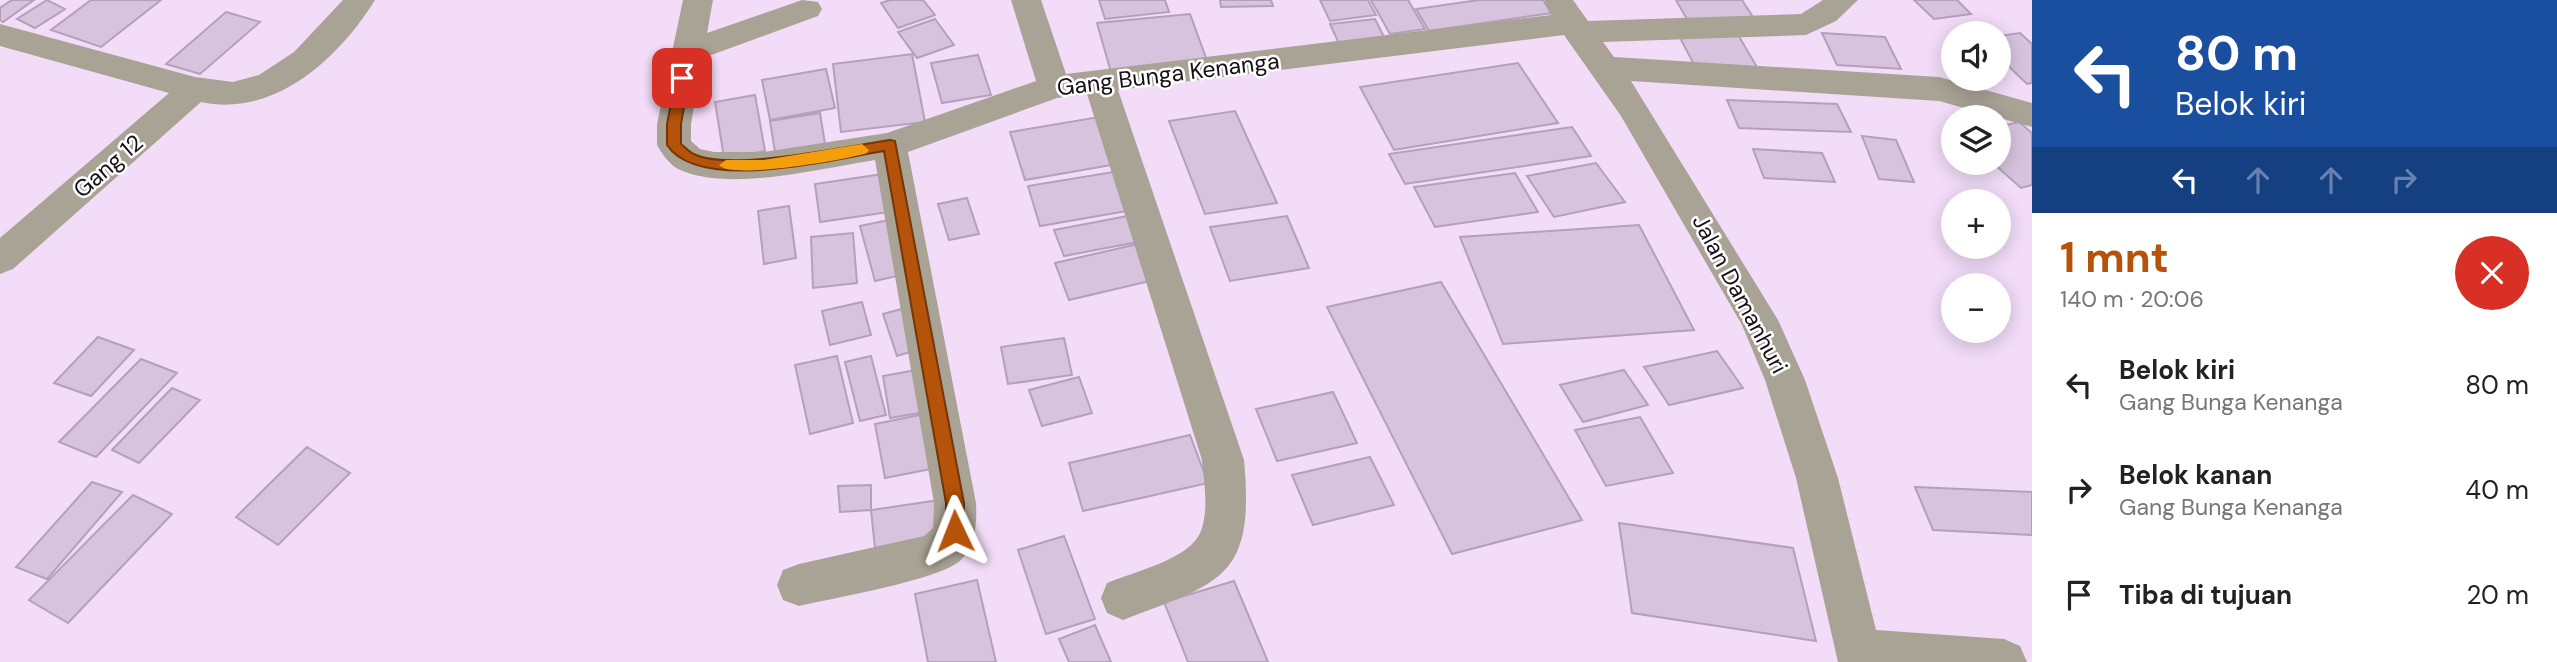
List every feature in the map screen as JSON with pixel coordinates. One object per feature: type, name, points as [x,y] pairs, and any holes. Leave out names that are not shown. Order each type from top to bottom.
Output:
[{"type":"street","points":[[0,35],[183,85],[222,94],[243,92],[285,74],[310,56],[343,23],[360,0]]},
{"type":"street","name":"Gang Bunga Kenanga","points":[[698,0],[674,124],[674,145],[689,159],[714,165],[764,165],[890,145],[1054,87],[1569,18],[1785,26],[1806,23],[1825,15],[1843,0]]},
{"type":"street","points":[[1030,1],[1054,87]]},
{"type":"street","points":[[687,52],[807,9]]},
{"type":"street","name":"Jalan Damanhuri","points":[[1569,18],[1668,164],[1764,332],[1785,380],[1817,478],[1860,657]]},
{"type":"street","points":[[1605,68],[1939,89],[2032,115]]},
{"type":"street","points":[[1099,82],[1223,460],[1228,501],[1224,530],[1214,557],[1191,573],[1123,598]]},
{"type":"street","name":"Gang 12","points":[[0,259],[183,85]]},
{"type":"street","points":[[799,585],[930,555],[945,549],[955,531],[955,503],[890,145]]},
{"type":"street","points":[[1860,657],[2004,662]]},
{"type":"building","points":[[12,0],[34,0],[3,22],[0,20],[0,8]]},
{"type":"building","points":[[47,0],[65,9],[35,28],[17,19]]},
{"type":"building","points":[[91,0],[161,0],[101,47],[51,30]]},
{"type":"building","points":[[890,0],[923,0],[935,15],[898,28],[881,3]]},
{"type":"building","points":[[1099,0],[1165,0],[1169,12],[1105,19]]},
{"type":"building","points":[[1220,0],[1271,0],[1273,6],[1221,7]]},
{"type":"building","points":[[1320,0],[1368,0],[1376,15],[1330,21]]},
{"type":"building","points":[[1371,0],[1408,0],[1425,29],[1390,34]]},
{"type":"building","points":[[1479,0],[1543,0],[1552,13],[1429,31],[1416,9]]},
{"type":"building","points":[[1676,0],[1742,0],[1753,17],[1688,21]]},
{"type":"building","points":[[1914,0],[1957,0],[1971,14],[1934,19]]},
{"type":"building","points":[[226,12],[260,22],[200,74],[166,64]]},
{"type":"building","points":[[1190,14],[1209,66],[1112,76],[1097,23]]},
{"type":"building","points":[[935,19],[954,45],[917,58],[898,32]]},
{"type":"building","points":[[1375,19],[1387,43],[1341,48],[1330,24]]},
{"type":"building","points":[[1737,33],[1758,69],[1697,70],[1678,34]]},
{"type":"building","points":[[1822,33],[1885,37],[1901,69],[1837,65]]},
{"type":"building","points":[[2020,33],[2032,44],[2032,83],[2027,84],[2011,69],[2011,34]]},
{"type":"building","points":[[912,54],[925,122],[841,132],[833,64]]},
{"type":"building","points":[[978,55],[991,95],[942,103],[931,63]]},
{"type":"building","points":[[1518,63],[1558,123],[1394,150],[1360,87]]},
{"type":"building","points":[[826,69],[835,108],[770,120],[762,80]]},
{"type":"building","points":[[755,95],[765,151],[724,158],[715,102]]},
{"type":"building","points":[[1727,100],[1837,104],[1851,132],[1739,128]]},
{"type":"building","points":[[1235,111],[1277,203],[1205,214],[1169,121]]},
{"type":"building","points":[[820,113],[825,144],[775,152],[770,121]]},
{"type":"building","points":[[1099,117],[1117,164],[1025,180],[1010,132]]},
{"type":"building","points":[[2019,122],[2032,133],[2032,185],[2021,188],[2006,175],[2011,175],[2011,124]]},
{"type":"building","points":[[1572,127],[1591,156],[1405,184],[1389,154]]},
{"type":"building","points":[[1862,136],[1896,140],[1914,182],[1879,179]]},
{"type":"building","points":[[1753,149],[1822,153],[1835,182],[1764,178]]},
{"type":"building","points":[[1596,163],[1625,202],[1554,217],[1527,176]]},
{"type":"building","points":[[1113,172],[1127,211],[1040,226],[1028,186]]},
{"type":"building","points":[[1515,173],[1538,212],[1435,227],[1414,187]]},
{"type":"building","points":[[883,174],[889,212],[820,222],[815,184]]},
{"type":"building","points":[[967,198],[979,234],[949,240],[938,204]]},
{"type":"building","points":[[789,206],[796,258],[764,264],[758,211]]},
{"type":"building","points":[[1133,215],[1143,241],[1064,256],[1054,230]]},
{"type":"building","points":[[1287,216],[1309,268],[1230,281],[1210,227]]},
{"type":"building","points":[[889,220],[905,274],[875,281],[860,226]]},
{"type":"building","points":[[1639,225],[1694,330],[1503,344],[1460,237]]},
{"type":"building","points":[[853,233],[857,283],[813,288],[811,237]]},
{"type":"building","points":[[1138,244],[1154,280],[1069,300],[1055,263]]},
{"type":"building","points":[[1441,282],[1582,520],[1452,554],[1327,307]]},
{"type":"building","points":[[862,302],[871,335],[830,345],[822,311]]},
{"type":"building","points":[[909,307],[923,348],[897,356],[883,314]]},
{"type":"building","points":[[98,337],[134,350],[91,396],[54,383]]},
{"type":"building","points":[[1064,338],[1072,375],[1008,384],[1001,347]]},
{"type":"building","points":[[1717,351],[1743,388],[1669,405],[1644,367]]},
{"type":"building","points":[[837,356],[853,423],[810,434],[795,365]]},
{"type":"building","points":[[871,356],[886,415],[860,421],[845,362]]},
{"type":"building","points":[[141,359],[177,373],[96,457],[59,442]]},
{"type":"building","points":[[927,368],[936,410],[890,418],[883,376]]},
{"type":"building","points":[[1624,370],[1648,405],[1583,422],[1560,385]]},
{"type":"building","points":[[1079,377],[1092,413],[1042,426],[1029,390]]},
{"type":"building","points":[[172,388],[200,400],[139,463],[112,450]]},
{"type":"building","points":[[1333,392],[1357,443],[1277,461],[1256,409]]},
{"type":"building","points":[[934,412],[946,466],[885,478],[875,424]]},
{"type":"building","points":[[1640,417],[1673,473],[1606,486],[1575,430]]},
{"type":"building","points":[[1190,435],[1208,483],[1083,511],[1069,463]]},
{"type":"building","points":[[307,447],[350,473],[278,545],[236,517]]},
{"type":"building","points":[[1370,457],[1394,505],[1313,525],[1292,475]]},
{"type":"building","points":[[92,482],[122,492],[47,579],[16,567]]},
{"type":"building","points":[[871,485],[871,510],[840,512],[838,486]]},
{"type":"building","points":[[1915,487],[2032,492],[2032,535],[1933,530]]},
{"type":"building","points":[[133,495],[172,514],[68,623],[29,600]]},
{"type":"building","points":[[940,500],[946,536],[875,548],[871,510]]},
{"type":"building","points":[[1619,523],[1793,548],[1816,641],[1632,613]]},
{"type":"building","points":[[1064,536],[1095,619],[1046,634],[1018,550]]},
{"type":"building","points":[[977,580],[996,662],[928,662],[915,594]]},
{"type":"building","points":[[1234,581],[1268,662],[1188,662],[1164,602]]},
{"type":"building","points":[[1095,625],[1111,662],[1069,662],[1059,639]]},
{"type":"slow traffic","points":[[726,165],[764,165],[862,150]]},
{"type":"route","points":[[682,78],[674,124],[674,145],[689,159],[714,165],[764,165],[890,145],[955,503],[955,531]]}]
